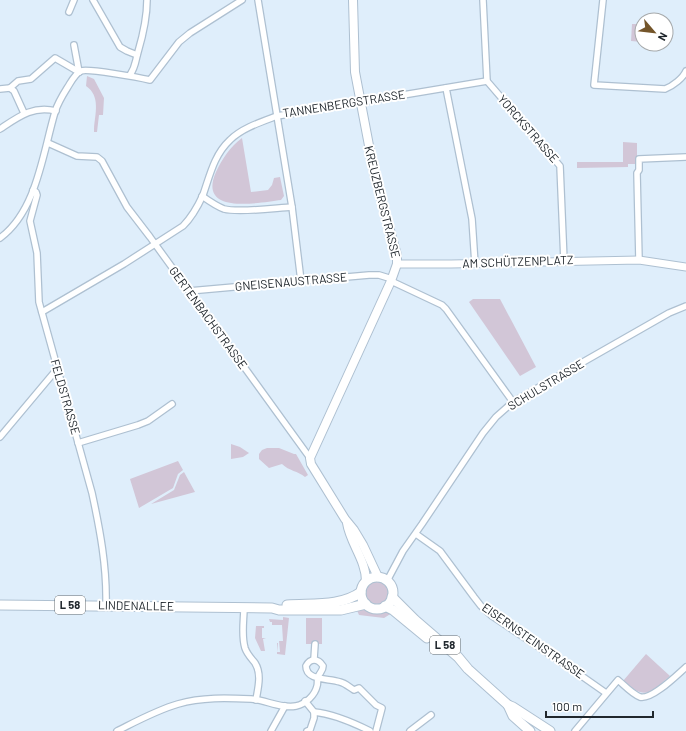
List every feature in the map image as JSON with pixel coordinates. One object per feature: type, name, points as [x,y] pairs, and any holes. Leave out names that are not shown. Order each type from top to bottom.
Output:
[{"type":"main road","name":"KREUZBERGSTRASSE","points":[[310,458],[397,264],[395,249],[375,177],[355,72],[353,0]]},
{"type":"main road","name":"GERTENBACHSTRASSE","points":[[310,458],[311,464],[363,545],[378,577]]},
{"type":"main road","name":"GERTENBACHSTRASSE","points":[[347,522],[349,533],[357,550],[366,581]]},
{"type":"main road","points":[[378,577],[387,581],[391,586],[392,597],[386,606],[374,608],[366,604],[361,592],[366,581],[378,577]]},
{"type":"main road","name":"LINDENALLEE","points":[[272,608],[280,605],[341,601],[351,598],[361,592]]},
{"type":"main road","name":"L 58","points":[[392,597],[415,620],[458,657],[468,669],[509,708],[539,731]]},
{"type":"main road","name":"LINDENALLEE","points":[[0,605],[244,607],[272,608],[279,610],[334,611],[366,604]]},
{"type":"main road","name":"L 58","points":[[386,606],[455,661],[468,669]]},
{"type":"main road","name":"L 58","points":[[509,708],[513,707],[550,731]]},
{"type":"main road","points":[[509,708],[513,716],[530,731]]},
{"type":"street","points":[[70,12],[74,0]]},
{"type":"street","points":[[93,0],[120,47],[137,54]]},
{"type":"street","points":[[130,75],[138,60],[137,54],[144,34],[147,0]]},
{"type":"street","points":[[0,238],[12,226],[19,216],[33,190],[56,111],[64,93],[73,78],[79,72],[85,70],[119,75],[130,75],[150,80],[180,42],[190,33],[242,0]]},
{"type":"street","points":[[258,0],[292,207],[301,281]]},
{"type":"street","points":[[483,0],[487,81]]},
{"type":"street","points":[[603,0],[594,85],[665,89],[669,88],[686,71]]},
{"type":"street","points":[[74,45],[79,72]]},
{"type":"street","points":[[0,89],[10,88],[18,81],[31,79],[55,58],[79,72]]},
{"type":"street","name":"TANNENBERGSTRASSE","points":[[42,312],[183,226],[189,220],[202,196],[212,166],[219,153],[230,140],[244,130],[277,116],[487,81]]},
{"type":"street","name":"YORCKSTRASSE","points":[[487,81],[560,166],[564,261]]},
{"type":"street","points":[[10,88],[14,91],[24,113]]},
{"type":"street","points":[[446,88],[472,219],[475,264]]},
{"type":"street","points":[[0,129],[24,113],[37,109],[56,111]]},
{"type":"street","name":"GERTENBACHSTRASSE","points":[[48,142],[77,156],[97,157],[102,161],[127,207],[310,458]]},
{"type":"street","points":[[639,260],[637,173],[639,170],[639,159],[686,157]]},
{"type":"street","name":"FELDSTRASSE","points":[[33,190],[37,195],[30,221],[37,253],[39,302],[92,493],[100,532],[107,595],[106,605]]},
{"type":"street","points":[[202,196],[215,205],[226,209],[238,210],[292,207]]},
{"type":"street","name":"AM SCHÜTZENPLATZ","points":[[397,264],[475,264],[639,260],[686,267]]},
{"type":"street","name":"GNEISENAUSTRASSE","points":[[189,291],[379,275],[442,305],[513,402]]},
{"type":"street","name":"SCHULSTRASSE","points":[[387,581],[398,557],[416,534],[483,433],[496,417],[513,402],[670,313],[686,306]]},
{"type":"street","points":[[0,437],[57,369]]},
{"type":"street","points":[[78,444],[150,420],[172,404]]},
{"type":"street","name":"EISERNSTEINSTRASSE","points":[[416,534],[440,551],[481,606],[492,616],[588,680],[606,694]]},
{"type":"street","points":[[244,607],[245,646],[247,654],[256,664],[259,672],[256,700]]},
{"type":"street","points":[[314,659],[315,644]]},
{"type":"street","points":[[117,731],[156,712],[179,703],[199,700],[222,698],[256,700],[285,706],[296,706],[306,702],[314,694],[317,687],[318,677],[323,670],[323,666],[318,660],[314,659]]},
{"type":"street","points":[[314,659],[307,663],[306,670],[310,676],[340,682],[354,690],[360,688],[376,705],[382,708],[376,731]]},
{"type":"street","points":[[575,731],[618,680],[639,696],[647,697],[656,692],[686,667]]},
{"type":"street","points":[[306,702],[314,712],[314,718],[310,730],[307,731]]},
{"type":"street","points":[[271,731],[285,706]]},
{"type":"street","points":[[314,712],[325,713],[338,717],[370,731]]},
{"type":"street","points":[[410,731],[431,715]]},
{"type":"shaded area","points":[[632,24],[634,24],[634,41],[631,41]]},
{"type":"shaded area","points":[[87,76],[94,79],[104,98],[103,115],[99,115],[97,132],[94,132],[96,111],[95,100],[91,90],[86,86]]},
{"type":"shaded area","points":[[242,138],[251,192],[268,190],[272,185],[274,178],[280,177],[284,196],[281,200],[245,204],[222,201],[215,195],[212,186],[216,172],[227,154]]},
{"type":"shaded area","points":[[623,142],[637,143],[637,164],[628,164],[628,167],[577,168],[577,162],[623,162]]},
{"type":"shaded area","points":[[473,299],[500,299],[536,367],[520,376],[469,302]]},
{"type":"shaded area","points":[[231,444],[240,447],[249,453],[243,457],[231,459]]},
{"type":"shaded area","points":[[267,448],[279,448],[296,454],[308,475],[305,477],[282,464],[269,468],[259,459],[259,454],[262,450]]},
{"type":"shaded area","points":[[178,461],[183,470],[178,474],[173,488],[139,508],[130,479]]},
{"type":"shaded area","points":[[184,472],[195,492],[151,504],[174,490],[180,475]]},
{"type":"shaded area","points":[[377,582],[385,585],[388,593],[385,601],[377,604],[369,601],[366,593],[369,585]]},
{"type":"shaded area","points":[[356,608],[375,612],[392,613],[384,618],[359,615]]},
{"type":"shaded area","points":[[283,617],[289,618],[285,655],[277,654],[277,652],[280,652],[279,641],[283,641],[282,625],[272,625],[272,622],[270,622],[269,619],[283,620]]},
{"type":"shaded area","points":[[306,618],[322,618],[322,644],[306,644]]},
{"type":"shaded area","points":[[256,626],[264,626],[264,628],[262,628],[262,638],[266,638],[263,639],[265,651],[261,651],[255,638]]},
{"type":"shaded area","points":[[646,654],[670,676],[657,687],[643,693],[637,691],[623,681]]}]
